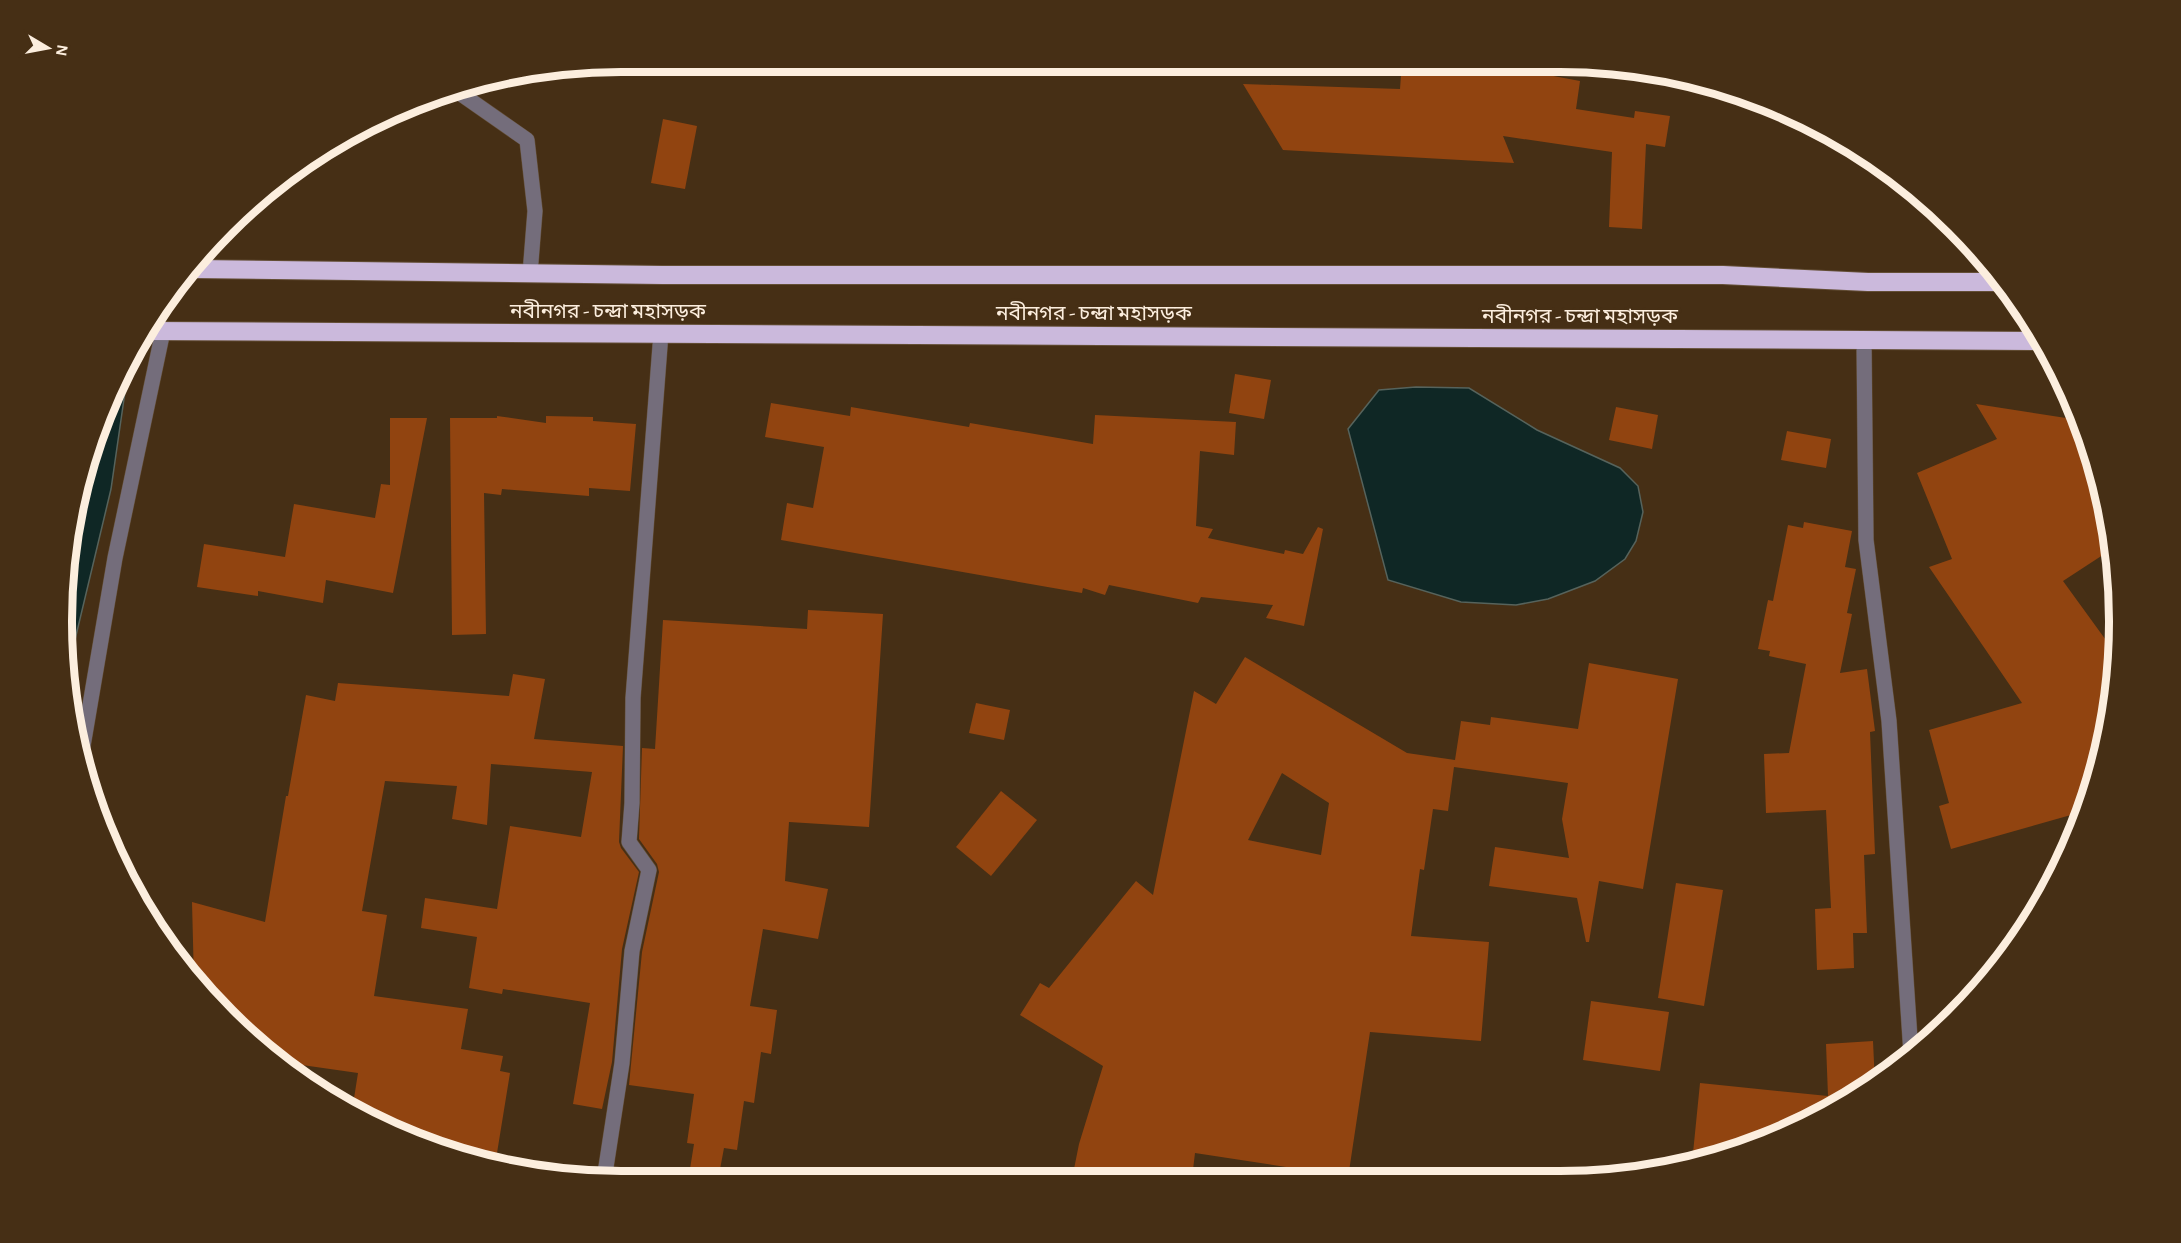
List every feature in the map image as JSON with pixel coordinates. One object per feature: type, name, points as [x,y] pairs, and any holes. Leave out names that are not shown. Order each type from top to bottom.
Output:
[{"type":"highway","name":"নবীনগর - চন্দ্রা মহাসড়ক","points":[[200,269],[530,274],[1723,275],[1868,282],[1991,282]]},
{"type":"highway","name":"নবীনগর - চন্দ্রা মহাসড়ক","points":[[156,331],[2031,341]]},
{"type":"street","points":[[463,96],[527,140],[535,211],[530,274]]},
{"type":"street","points":[[85,736],[155,333]]},
{"type":"street","points":[[605,1171],[622,1063],[632,951],[649,870],[628,842],[632,803],[633,698],[661,333]]},
{"type":"street","points":[[1864,340],[1866,540],[1889,721],[1910,1044]]},
{"type":"water","points":[[126,385],[111,489],[73,645],[73,586],[83,514],[101,445]]},
{"type":"water","points":[[1416,387],[1469,388],[1537,430],[1620,468],[1638,486],[1643,512],[1636,541],[1625,559],[1595,581],[1548,599],[1516,605],[1461,602],[1388,580],[1348,429],[1379,390]]},
{"type":"building","points":[[1401,72],[1532,72],[1580,81],[1576,109],[1634,118],[1635,111],[1670,116],[1665,147],[1646,144],[1642,229],[1609,227],[1612,152],[1503,136],[1514,163],[1283,150],[1243,84],[1400,89]]},
{"type":"building","points":[[663,119],[697,126],[685,189],[651,183]]},
{"type":"building","points":[[1235,374],[1271,380],[1264,419],[1229,413]]},
{"type":"building","points":[[771,403],[850,416],[851,407],[969,427],[970,423],[1093,444],[1095,415],[1236,422],[1234,455],[1200,451],[1196,526],[1213,529],[1208,538],[1284,554],[1285,550],[1303,554],[1318,527],[1323,529],[1304,626],[1266,618],[1273,605],[1201,597],[1198,603],[1109,585],[1105,595],[1083,588],[1082,593],[781,540],[787,503],[813,508],[824,447],[765,437]]},
{"type":"building","points":[[1976,404],[2070,419],[2090,479],[2104,554],[2063,581],[2108,644],[2104,693],[2090,764],[2074,814],[1951,849],[1939,806],[1949,803],[1929,730],[2022,703],[1929,567],[1952,559],[1917,473],[1997,439]]},
{"type":"building","points":[[1616,407],[1658,415],[1652,449],[1609,440]]},
{"type":"building","points":[[497,416],[546,423],[546,416],[593,417],[593,421],[636,424],[630,491],[589,488],[589,496],[502,489],[501,495],[484,493],[486,634],[452,635],[450,418],[497,418]]},
{"type":"building","points":[[390,418],[427,418],[393,593],[326,580],[323,603],[258,591],[258,596],[197,587],[204,544],[285,557],[294,504],[375,518],[381,484],[390,485]]},
{"type":"building","points":[[1787,431],[1831,439],[1826,468],[1781,460]]},
{"type":"building","points":[[1804,522],[1852,531],[1845,567],[1856,569],[1847,613],[1852,614],[1840,673],[1867,669],[1875,731],[1870,732],[1875,854],[1864,855],[1867,933],[1853,933],[1854,968],[1817,970],[1815,909],[1831,908],[1826,810],[1766,813],[1764,754],[1789,753],[1806,664],[1769,656],[1770,651],[1758,649],[1768,600],[1773,601],[1788,525],[1803,528]]},
{"type":"building","points":[[808,610],[883,614],[869,827],[789,822],[785,881],[828,889],[818,939],[763,929],[750,1006],[777,1010],[771,1054],[761,1052],[754,1103],[744,1101],[737,1150],[724,1148],[720,1171],[690,1171],[694,1144],[687,1143],[694,1094],[629,1085],[642,952],[659,872],[657,864],[639,839],[642,748],[655,749],[663,620],[807,629]]},
{"type":"building","points":[[1245,657],[1407,753],[1455,760],[1461,721],[1490,725],[1491,717],[1578,729],[1589,663],[1678,679],[1643,889],[1599,881],[1589,942],[1586,942],[1577,898],[1489,886],[1495,847],[1569,858],[1562,819],[1568,783],[1454,767],[1448,811],[1433,809],[1424,870],[1420,869],[1411,936],[1489,942],[1481,1041],[1370,1032],[1349,1171],[1286,1171],[1286,1167],[1195,1153],[1193,1171],[1074,1171],[1079,1144],[1103,1066],[1020,1015],[1040,983],[1049,988],[1136,881],[1153,895],[1194,691],[1216,704]],"holes":[[[1282,773],[1329,803],[1321,855],[1248,840]]]},
{"type":"building","points":[[513,674],[545,679],[534,739],[623,746],[619,842],[639,872],[622,949],[612,1062],[602,1109],[573,1104],[590,1003],[503,989],[502,994],[469,988],[477,937],[421,928],[425,898],[497,909],[510,826],[581,837],[592,772],[491,764],[487,825],[452,819],[457,786],[385,781],[362,911],[387,915],[374,996],[468,1009],[461,1049],[503,1056],[500,1071],[510,1073],[497,1153],[445,1142],[378,1114],[354,1101],[358,1073],[297,1064],[259,1035],[208,984],[194,966],[192,902],[265,922],[306,695],[335,701],[338,683],[509,696]]},
{"type":"building","points":[[976,703],[1010,710],[1004,740],[969,733]]},
{"type":"building","points":[[1001,791],[1037,820],[991,876],[956,847]]},
{"type":"building","points":[[1676,883],[1723,890],[1704,1006],[1658,998]]},
{"type":"building","points":[[1591,1001],[1669,1012],[1660,1071],[1583,1060]]},
{"type":"building","points":[[1873,1041],[1874,1071],[1803,1114],[1736,1142],[1693,1154],[1700,1083],[1828,1096],[1826,1044]]}]
